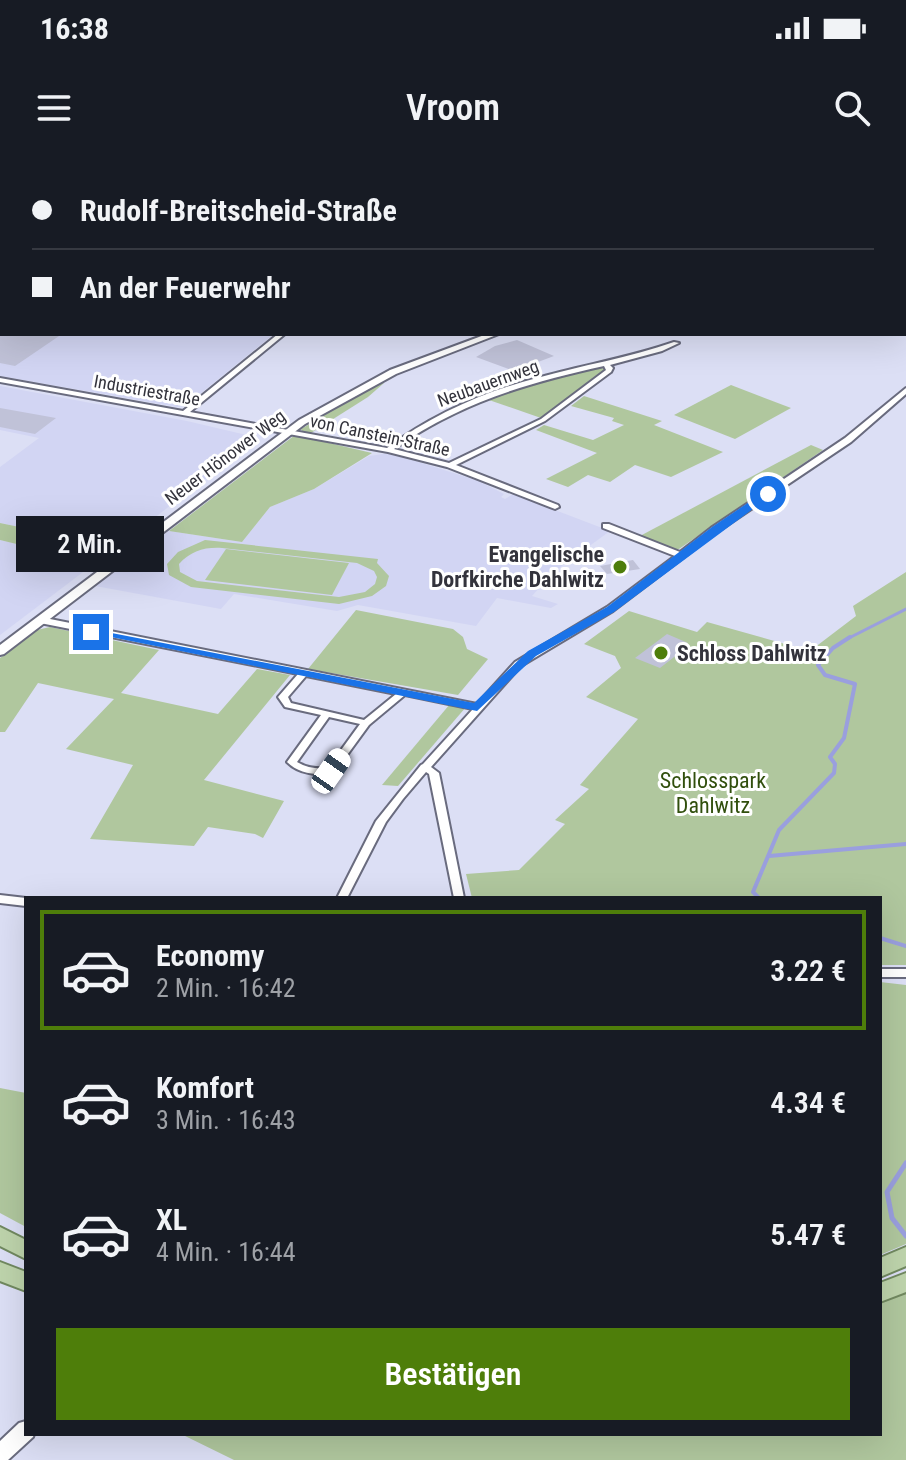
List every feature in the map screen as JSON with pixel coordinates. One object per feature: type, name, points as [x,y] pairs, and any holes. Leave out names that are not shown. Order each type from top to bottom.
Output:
[{"type":"main road","name":"Neuer Hönower Weg","points":[[0,651],[288,432],[393,372],[490,336]]},
{"type":"main road","points":[[0,1236],[24,1249]]},
{"type":"main road","points":[[882,1267],[906,1256]]},
{"type":"main road","points":[[0,1271],[24,1281]]},
{"type":"main road","points":[[0,1454],[24,1432]]},
{"type":"street","points":[[185,413],[280,336]]},
{"type":"street","name":"Neubauernweg","points":[[388,450],[434,420],[492,394],[540,379],[607,365],[676,343]]},
{"type":"street","name":"Neubauernweg","points":[[450,465],[543,420],[609,371],[607,365]]},
{"type":"street","name":"Industriestraße","points":[[0,380],[288,432]]},
{"type":"street","points":[[343,896],[381,821],[424,767],[518,664],[610,609],[681,555],[848,440],[906,390]]},
{"type":"street","name":"von Canstein-Straße","points":[[288,432],[450,465],[555,507]]},
{"type":"street","points":[[606,526],[681,555]]},
{"type":"street","points":[[40,620],[477,707]]},
{"type":"street","points":[[304,673],[283,697],[288,705],[366,723]]},
{"type":"street","points":[[327,714],[292,762],[296,767],[323,773],[331,771],[366,723],[403,692]]},
{"type":"street","points":[[424,767],[434,773],[459,896]]},
{"type":"street","points":[[0,899],[24,902]]},
{"type":"street","points":[[882,973],[906,973]]},
{"type":"shaded area","points":[[0,336],[272,336],[185,406],[0,376]]},
{"type":"shaded area","points":[[0,386],[187,421],[259,438],[116,547],[0,523],[0,467],[39,438],[0,430]]},
{"type":"shaded area","points":[[390,453],[479,481],[504,494],[501,497],[505,499],[513,494],[610,531],[555,571],[532,596],[558,604],[551,608],[497,598],[476,626],[358,605],[337,611],[234,594],[221,609],[95,586],[169,531],[242,542],[270,507],[314,489],[369,456]]},
{"type":"shaded area","points":[[0,540],[95,563],[0,635]]},
{"type":"green space","points":[[596,367],[606,369],[541,418],[486,399]]},
{"type":"green space","points":[[380,382],[384,383],[368,397],[311,433],[302,431],[301,429]]},
{"type":"green space","points":[[731,385],[791,408],[735,439],[674,415]]},
{"type":"green space","points":[[584,396],[662,421],[654,425],[723,452],[671,477],[635,465],[610,482],[588,475],[568,487],[546,479],[597,453],[536,430],[544,425],[593,440],[624,425],[612,421],[614,418],[571,406]]},
{"type":"green space","points":[[295,435],[372,453],[314,489],[270,507],[242,542],[169,531]]},
{"type":"green space","points":[[811,445],[823,450],[676,551],[640,536]]},
{"type":"green space","points":[[0,523],[116,547],[95,563],[0,540]]},
{"type":"green space","points":[[205,540],[378,559],[377,563],[389,576],[386,586],[372,596],[339,604],[191,587],[169,575],[167,564],[178,552]],"holes":[[[215,548],[357,563],[374,571],[377,577],[375,584],[365,592],[339,597],[197,581],[180,572],[179,564],[193,553]]]},
{"type":"green space","points":[[226,549],[349,563],[332,595],[205,580]]},
{"type":"green space","name":"Schlosspark Dahlwitz","points":[[906,572],[906,965],[882,965],[882,896],[472,896],[466,874],[519,870],[565,824],[555,820],[589,789],[580,785],[638,719],[586,697],[621,668],[615,656],[584,644],[629,611],[697,632],[707,622],[810,651],[856,616],[853,606]]},
{"type":"green space","points":[[356,610],[453,629],[463,637],[467,649],[488,659],[458,695],[308,669]]},
{"type":"green space","points":[[50,627],[159,650],[121,693],[218,714],[257,669],[290,675],[204,780],[284,801],[263,838],[208,827],[194,846],[90,839],[133,765],[66,749],[114,699],[38,683],[5,732],[0,732],[0,658],[37,630]]},
{"type":"green space","points":[[450,704],[466,707],[398,786],[382,785]]},
{"type":"green space","points":[[882,982],[906,985],[906,1244],[882,1254]]},
{"type":"green space","points":[[0,1088],[24,1093],[24,1226],[0,1213]]},
{"type":"green space","points":[[906,1292],[906,1460],[234,1460],[185,1436],[882,1436],[882,1302]]},
{"type":"building","points":[[0,336],[59,336],[15,366],[0,363]]},
{"type":"building","points":[[517,340],[554,356],[514,371],[476,357],[495,346]]},
{"type":"building","points":[[0,408],[56,418],[35,434],[0,427]]},
{"type":"building","name":"Evangelische Dorfkirche Dahlwitz","points":[[633,560],[640,569],[607,574],[600,566]]},
{"type":"building","name":"Schloss Dahlwitz","points":[[667,634],[688,643],[687,647],[660,668],[635,658]]},
{"type":"waterway","points":[[847,639],[906,609]]},
{"type":"waterway","points":[[757,896],[753,892],[779,830],[834,773],[835,764],[830,757],[844,738],[855,684],[825,675],[818,665],[833,648],[850,637]]},
{"type":"waterway","points":[[769,856],[906,844]]},
{"type":"waterway","points":[[882,939],[906,946]]},
{"type":"waterway","points":[[906,1163],[887,1192],[892,1218],[906,1236]]},
{"type":"place","name":"Evangelische Dorfkirche Dahlwitz","points":[[620,567]]},
{"type":"place","name":"Schloss Dahlwitz","points":[[661,653]]},
{"type":"route","points":[[91,632],[477,707],[518,664],[610,609],[768,494]]}]
